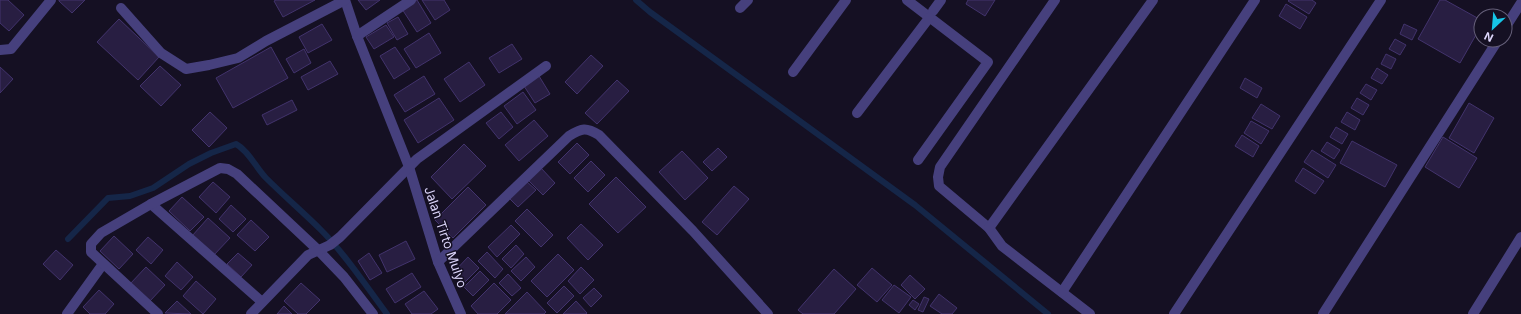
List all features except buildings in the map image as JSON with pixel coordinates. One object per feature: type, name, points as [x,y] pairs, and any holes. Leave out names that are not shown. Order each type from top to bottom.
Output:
[{"type":"street","points":[[0,50],[11,49],[51,0]]},
{"type":"street","points":[[121,8],[161,52],[186,69],[238,58],[266,41],[345,0]]},
{"type":"street","name":"Jalan Tirto Mulyo","points":[[345,0],[357,36],[409,167],[438,262],[461,314]]},
{"type":"street","points":[[357,36],[411,0]]},
{"type":"street","points":[[740,8],[748,0]]},
{"type":"street","points":[[793,72],[846,0]]},
{"type":"street","points":[[907,0],[931,15],[988,62],[918,160]]},
{"type":"street","points":[[857,113],[941,0]]},
{"type":"street","points":[[1055,0],[940,167],[938,177],[939,186],[989,228],[1002,246],[1090,314]]},
{"type":"street","points":[[989,228],[1153,0]]},
{"type":"street","points":[[1062,292],[1255,0]]},
{"type":"street","points":[[1174,314],[1381,0]]},
{"type":"street","points":[[1513,16],[1521,3]]},
{"type":"street","points":[[1323,314],[1493,48]]},
{"type":"street","points":[[252,314],[308,255],[330,245],[340,237],[417,159],[546,66]]},
{"type":"street","points":[[438,262],[569,136],[579,130],[589,129],[599,134],[693,231],[768,314]]},
{"type":"street","points":[[158,314],[91,252],[91,244],[101,233],[151,204],[220,168],[228,169],[237,174],[319,251],[344,277],[373,314]]},
{"type":"street","points":[[151,204],[262,302]]},
{"type":"street","points":[[1473,314],[1521,236]]},
{"type":"street","points":[[67,314],[103,264]]},
{"type":"waterway","points":[[636,0],[650,12],[915,205],[1048,314]]},
{"type":"waterway","points":[[68,239],[108,198],[130,196],[153,188],[189,164],[211,153],[236,144],[249,155],[262,174],[330,240],[347,260],[387,314]]}]
